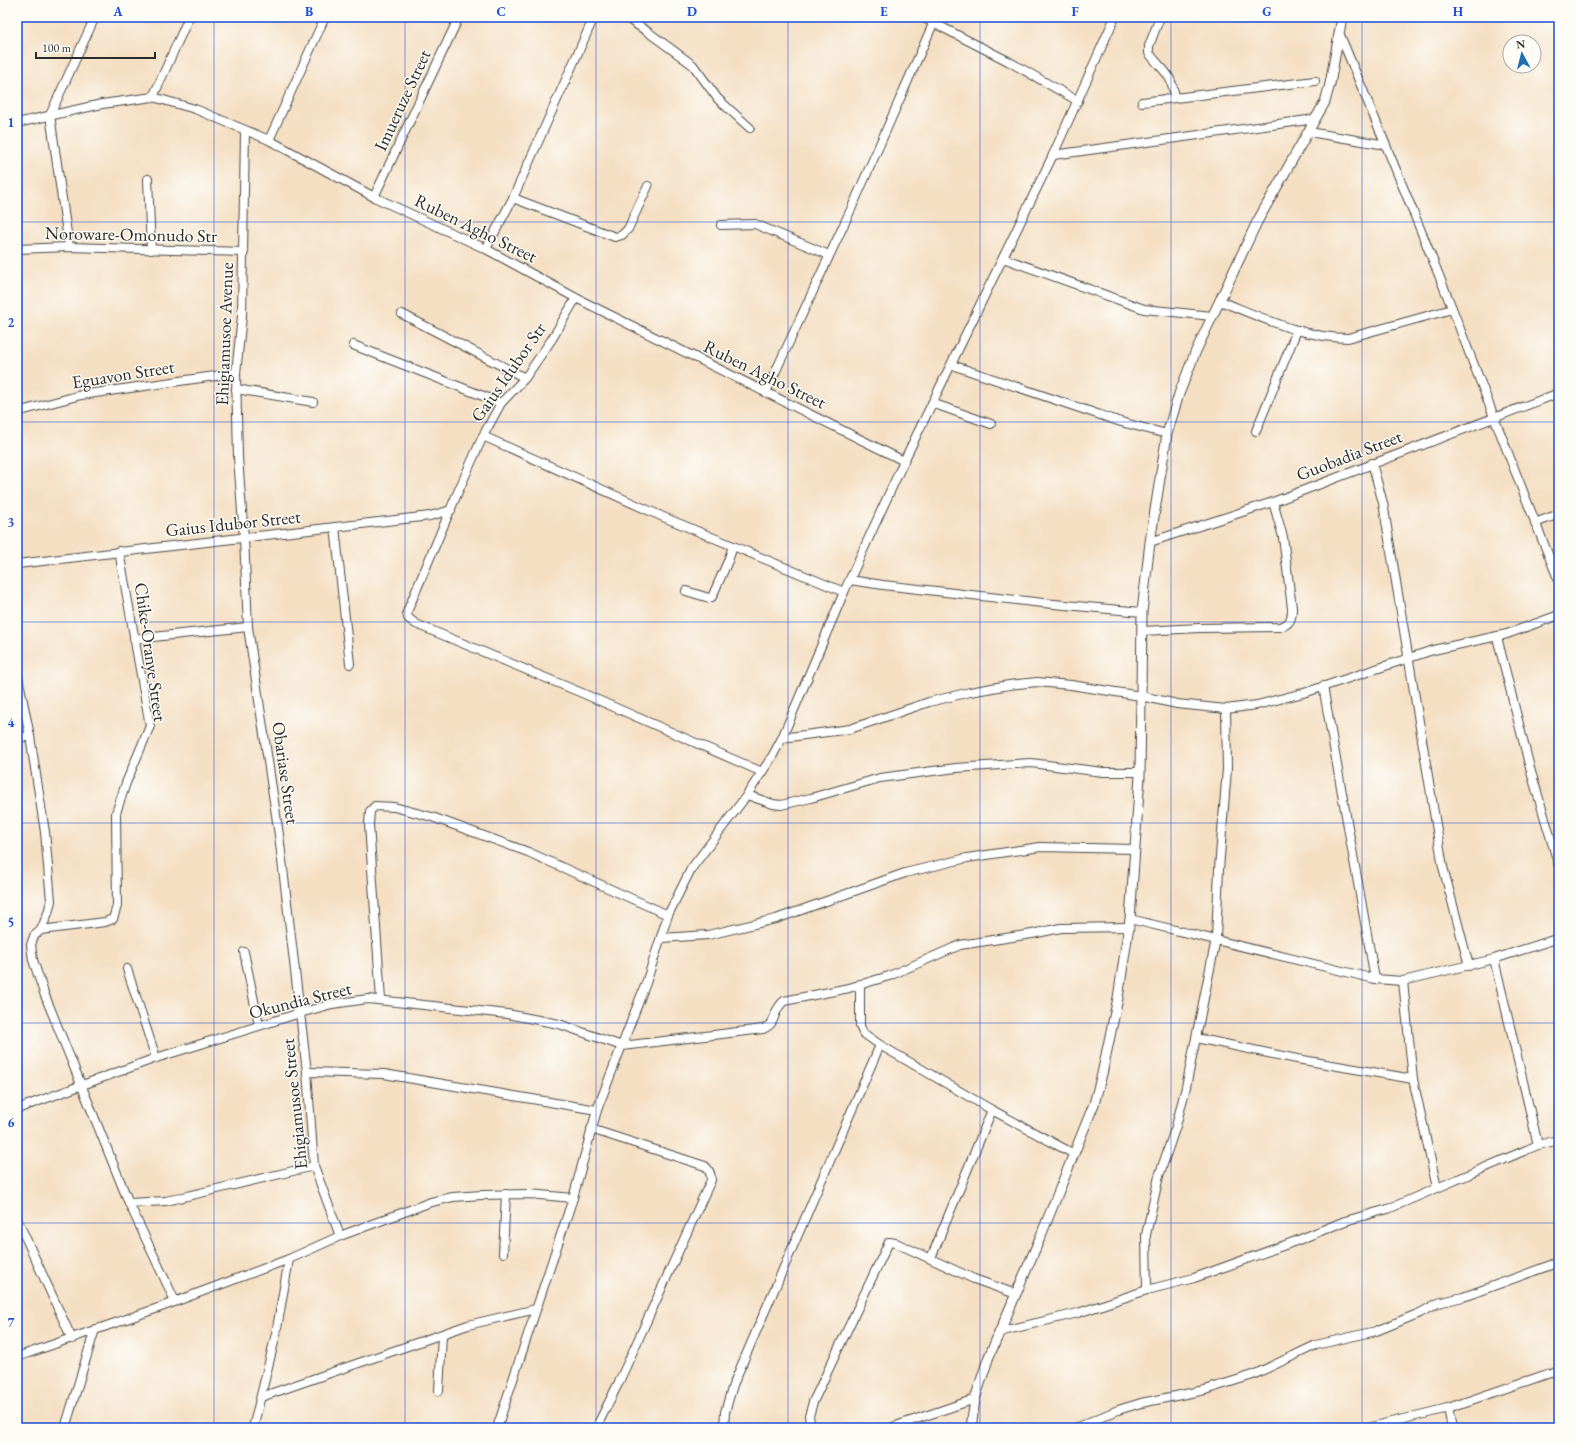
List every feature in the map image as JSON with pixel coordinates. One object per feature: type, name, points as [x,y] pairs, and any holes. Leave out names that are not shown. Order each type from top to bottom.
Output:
[{"type":"street","points":[[69,248],[50,115],[95,17]]},
{"type":"street","points":[[154,97],[189,17]]},
{"type":"street","points":[[269,140],[325,17]]},
{"type":"street","name":"Imueruze Street","points":[[374,197],[458,17]]},
{"type":"street","points":[[486,249],[513,198],[594,17]]},
{"type":"street","points":[[625,17],[693,65],[718,99],[750,128]]},
{"type":"street","points":[[922,17],[933,24],[1008,61],[1078,101]]},
{"type":"street","points":[[497,1428],[573,1198],[597,1110],[622,1046],[668,915],[691,869],[747,795],[782,738],[844,592],[904,461],[1053,155],[1116,17]]},
{"type":"street","points":[[1160,17],[1149,46],[1149,53],[1169,75],[1175,98]]},
{"type":"street","points":[[971,1428],[975,1399],[988,1359],[1094,1104],[1118,998],[1129,923],[1140,772],[1143,631],[1142,612],[1150,542],[1167,434],[1181,388],[1212,316],[1257,222],[1325,102],[1340,35],[1342,17]]},
{"type":"street","points":[[766,392],[933,24]]},
{"type":"street","points":[[1340,35],[1452,309],[1493,418],[1559,581]]},
{"type":"street","points":[[1142,102],[1315,81]]},
{"type":"street","name":"Ruben Agho Street","points":[[17,124],[50,115],[102,104],[154,97],[195,109],[269,140],[374,197],[486,249],[576,298],[904,461]]},
{"type":"street","points":[[1053,155],[1315,119]]},
{"type":"street","name":"Ehigiamusoe Avenue","points":[[244,538],[238,457],[236,373],[242,316],[245,131]]},
{"type":"street","points":[[1309,132],[1386,145]]},
{"type":"street","points":[[148,179],[151,250]]},
{"type":"street","points":[[513,198],[615,237],[622,235],[628,229],[648,186]]},
{"type":"street","points":[[721,225],[755,224],[829,255]]},
{"type":"street","name":"Noroware-Omonudo Str","points":[[17,249],[69,248],[244,252]]},
{"type":"street","points":[[1003,258],[1144,309],[1212,316]]},
{"type":"street","name":"Gaius Idubor Str","points":[[576,298],[552,339],[525,378],[501,403],[483,436],[407,612],[408,618],[411,622],[582,693],[762,772]]},
{"type":"street","points":[[1220,301],[1298,330],[1338,338],[1348,338],[1452,309]]},
{"type":"street","points":[[402,314],[525,378]]},
{"type":"street","points":[[1256,431],[1298,330]]},
{"type":"street","points":[[353,345],[501,403]]},
{"type":"street","points":[[952,365],[1122,422],[1167,434]]},
{"type":"street","name":"Eguavon Street","points":[[17,412],[81,395],[236,373]]},
{"type":"street","points":[[236,389],[313,402]]},
{"type":"street","name":"Guobadia Street","points":[[1150,542],[1273,502],[1559,393]]},
{"type":"street","points":[[932,404],[991,424]]},
{"type":"street","points":[[483,436],[661,516],[844,592]]},
{"type":"street","points":[[1372,463],[1383,503],[1443,867],[1469,966]]},
{"type":"street","points":[[1143,631],[1199,628],[1278,628],[1290,623],[1292,618],[1292,608],[1283,537],[1273,502]]},
{"type":"street","name":"Gaius Idubor Street","points":[[17,564],[430,516],[451,510]]},
{"type":"street","points":[[1535,523],[1559,514]]},
{"type":"street","points":[[335,527],[350,664]]},
{"type":"street","name":"Obariase Street","points":[[244,538],[248,627],[279,835],[300,1012]]},
{"type":"street","points":[[686,591],[708,598],[712,597],[733,546]]},
{"type":"street","name":"Chike-Oranye Street","points":[[41,930],[106,922],[113,919],[117,906],[116,813],[126,783],[150,726],[120,551]]},
{"type":"street","points":[[850,580],[1043,604],[1142,612]]},
{"type":"street","points":[[782,738],[850,729],[929,702],[970,692],[1037,682],[1071,685],[1141,696],[1177,704],[1226,709],[1257,705],[1307,692],[1409,657],[1471,641],[1497,637],[1559,615]]},
{"type":"street","points":[[134,639],[248,627]]},
{"type":"street","points":[[1497,637],[1531,772],[1559,866]]},
{"type":"street","points":[[17,672],[30,736],[45,832],[51,901],[41,930],[34,936],[31,945],[32,960],[44,993],[130,1203],[175,1301]]},
{"type":"street","points":[[1323,686],[1375,979]]},
{"type":"street","points":[[1147,1290],[1146,1234],[1159,1176],[1176,1126],[1184,1093],[1216,939],[1219,869],[1227,769],[1226,709]]},
{"type":"street","points":[[17,738],[30,736]]},
{"type":"street","points":[[747,795],[773,804],[781,805],[880,778],[956,768],[1031,763],[1103,772],[1140,772]]},
{"type":"street","points":[[381,1000],[369,824],[370,811],[375,806],[394,806],[432,817],[528,852],[668,915]]},
{"type":"street","points":[[661,938],[708,935],[776,919],[905,873],[967,858],[1040,847],[1134,849]]},
{"type":"street","points":[[622,1046],[763,1029],[770,1027],[778,1006],[784,1001],[889,976],[960,946],[1062,928],[1129,923],[1216,939],[1375,979],[1403,981],[1469,966],[1559,938]]},
{"type":"street","points":[[244,952],[259,1025]]},
{"type":"street","points":[[1494,959],[1538,1145]]},
{"type":"street","points":[[127,969],[156,1058]]},
{"type":"street","points":[[1403,981],[1413,1079],[1437,1188]]},
{"type":"street","points":[[860,984],[860,1026],[863,1033],[880,1045],[992,1110],[1074,1154]]},
{"type":"street","name":"Okundia Street","points":[[17,1109],[156,1058],[300,1012],[332,1004],[368,999],[507,1014],[559,1024],[622,1046]]},
{"type":"street","name":"Ehigiamusoe Street","points":[[300,1012],[307,1072],[314,1166],[340,1236]]},
{"type":"street","points":[[1196,1038],[1297,1059],[1413,1079]]},
{"type":"street","points":[[724,1428],[725,1412],[733,1386],[880,1045]]},
{"type":"street","points":[[307,1072],[384,1074],[597,1110]]},
{"type":"street","points":[[931,1258],[992,1110]]},
{"type":"street","points":[[591,1130],[705,1166],[709,1170],[711,1176],[711,1180],[625,1370],[596,1428]]},
{"type":"street","points":[[999,1332],[1078,1313],[1147,1290],[1194,1278],[1296,1241],[1345,1221],[1388,1209],[1538,1145],[1559,1140]]},
{"type":"street","points":[[130,1203],[166,1201],[314,1166]]},
{"type":"street","points":[[17,1357],[161,1307],[289,1259],[340,1236],[431,1202],[453,1197],[506,1194],[529,1194],[573,1198]]},
{"type":"street","points":[[503,1253],[506,1194]]},
{"type":"street","points":[[17,1219],[72,1339]]},
{"type":"street","points":[[810,1428],[809,1416],[813,1402],[878,1261],[889,1242],[896,1243],[931,1258],[974,1279],[1016,1294]]},
{"type":"street","points":[[253,1428],[276,1334],[289,1259]]},
{"type":"street","points":[[1076,1428],[1118,1410],[1141,1403],[1205,1390],[1253,1375],[1316,1345],[1376,1331],[1420,1313],[1438,1303],[1463,1297],[1559,1262]]},
{"type":"street","points":[[261,1397],[468,1325],[536,1309]]},
{"type":"street","points":[[65,1428],[95,1329]]},
{"type":"street","points":[[439,1391],[442,1335]]},
{"type":"street","points":[[1367,1428],[1448,1408],[1559,1370]]},
{"type":"street","points":[[890,1428],[975,1399]]},
{"type":"street","points":[[1448,1408],[1452,1428]]}]
